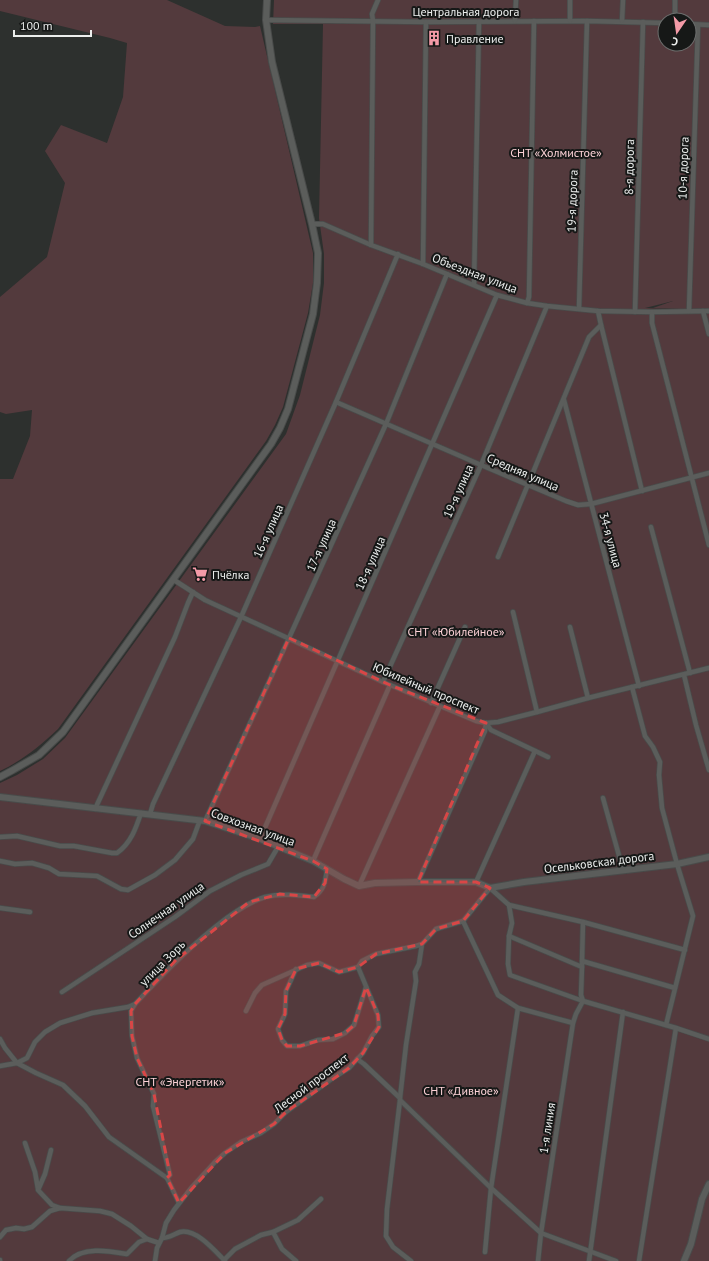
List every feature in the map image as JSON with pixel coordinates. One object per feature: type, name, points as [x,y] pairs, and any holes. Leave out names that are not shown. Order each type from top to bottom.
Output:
[{"type":"main road","points":[[0,777],[39,755],[63,732],[271,444],[288,409],[313,314],[318,253],[272,62],[266,20],[267,0]]},
{"type":"main road","name":"Совхозная улица","points":[[0,797],[202,820],[260,839],[313,861],[327,870],[359,886]]},
{"type":"main road","name":"Осельковская дорога","points":[[490,888],[677,864],[709,857]]},
{"type":"main road","points":[[359,886],[375,883],[476,882],[490,888]]},
{"type":"main road","points":[[684,1261],[691,1244],[702,1199],[709,1184]]},
{"type":"street","points":[[371,245],[372,14],[378,0]]},
{"type":"street","points":[[515,21],[516,0]]},
{"type":"street","points":[[570,0],[570,21]]},
{"type":"street","points":[[622,22],[623,0]]},
{"type":"street","points":[[675,12],[676,0]]},
{"type":"street","name":"Центральная дорога","points":[[266,20],[657,23]]},
{"type":"street","points":[[527,303],[529,296],[534,21]]},
{"type":"street","name":"19-я дорога","points":[[579,309],[587,21]]},
{"type":"street","points":[[423,264],[426,22]]},
{"type":"street","points":[[474,285],[480,22]]},
{"type":"street","name":"8-я дорога","points":[[635,312],[643,22]]},
{"type":"street","points":[[698,24],[709,25]]},
{"type":"street","name":"10-я дорога","points":[[689,311],[698,24]]},
{"type":"street","name":"Объездная улица","points":[[312,224],[323,224],[371,245],[398,254],[497,295],[527,303],[598,311],[709,311]]},
{"type":"street","name":"16-я улица","points":[[150,814],[153,804],[241,617],[336,402],[398,254]]},
{"type":"street","name":"17-я улица","points":[[0,861],[15,864],[32,863],[49,868],[59,874],[97,876],[121,889],[128,890],[155,875],[175,860],[192,839],[289,638],[386,424],[447,274]]},
{"type":"street","name":"18-я улица","points":[[260,839],[497,295]]},
{"type":"street","name":"19-я улица","points":[[383,682],[481,465],[546,306]]},
{"type":"street","points":[[598,311],[642,491]]},
{"type":"street","points":[[703,311],[709,334]]},
{"type":"street","points":[[652,312],[652,323],[709,545]]},
{"type":"street","points":[[498,557],[590,337],[601,325]]},
{"type":"street","name":"34-я улица","points":[[564,400],[639,686]]},
{"type":"street","name":"Средняя улица","points":[[336,402],[528,486],[578,505],[591,504],[709,473]]},
{"type":"street","points":[[651,527],[690,673]]},
{"type":"street","name":"Юбилейный проспект","points":[[174,580],[205,600],[241,617],[383,682],[476,721],[486,723],[498,722],[709,668]]},
{"type":"street","points":[[96,809],[175,636],[193,592]]},
{"type":"street","points":[[512,612],[537,712]]},
{"type":"street","points":[[431,702],[465,627]]},
{"type":"street","points":[[570,627],[588,698]]},
{"type":"street","points":[[684,675],[709,770]]},
{"type":"street","points":[[313,861],[390,685]]},
{"type":"street","points":[[632,687],[645,736],[653,747],[660,762],[659,775],[662,808],[693,916],[666,1025]]},
{"type":"street","points":[[359,886],[440,706]]},
{"type":"street","points":[[486,723],[491,730],[548,757]]},
{"type":"street","points":[[418,882],[486,731],[486,723]]},
{"type":"street","points":[[476,882],[535,751]]},
{"type":"street","points":[[604,798],[623,870]]},
{"type":"street","points":[[0,837],[17,836],[60,846],[74,846],[112,853],[117,852],[132,838],[142,813]]},
{"type":"street","name":"Солнечная улица","points":[[62,992],[175,917],[210,891],[241,875],[268,864],[278,847]]},
{"type":"street","name":"улица Зорь","points":[[135,1004],[176,960],[216,926],[249,902],[280,894],[314,897],[321,891],[325,883],[327,870]]},
{"type":"street","points":[[246,1011],[255,992],[262,985],[296,969],[319,963],[339,972],[358,967],[362,961],[376,954],[422,944],[436,929],[463,921],[490,888],[509,905],[583,922],[685,950]]},
{"type":"street","points":[[509,905],[512,923],[509,936],[508,964],[510,975],[583,1001],[709,1039]]},
{"type":"street","points":[[0,908],[30,912]]},
{"type":"street","points":[[463,921],[498,995],[518,1008],[573,1023]]},
{"type":"street","points":[[583,922],[581,995],[583,1001]]},
{"type":"street","points":[[509,936],[582,967]]},
{"type":"street","points":[[411,1261],[398,1252],[386,1236],[387,1209],[407,1038],[416,981],[415,972],[419,964],[422,944]]},
{"type":"street","points":[[582,961],[675,988]]},
{"type":"street","name":"Лесной проспект","points":[[155,1261],[166,1223],[179,1203],[215,1162],[241,1142],[261,1133],[274,1124],[286,1112],[349,1068],[363,1052],[379,1026],[378,1015],[358,967]]},
{"type":"street","points":[[296,969],[286,991],[284,1014],[278,1029],[282,1040],[287,1046],[300,1046],[318,1040],[333,1039],[345,1033],[354,1025],[366,987]]},
{"type":"street","name":"1-я линия","points":[[538,1261],[573,1023],[583,1001]]},
{"type":"street","points":[[0,1066],[17,1063],[27,1058],[35,1042],[45,1032],[60,1023],[92,1013],[128,1007],[135,1004]]},
{"type":"street","points":[[135,1004],[131,1011],[132,1036],[137,1058],[154,1094],[153,1106],[170,1175],[167,1178]]},
{"type":"street","points":[[485,1252],[491,1188],[518,1008]]},
{"type":"street","points":[[589,1261],[623,1012]]},
{"type":"street","points":[[639,1261],[676,1028]]},
{"type":"street","points":[[0,1038],[5,1048],[17,1063],[36,1073],[63,1084],[85,1106],[109,1137],[167,1178],[179,1203]]},
{"type":"street","points":[[357,1059],[364,1064],[491,1188],[541,1233],[616,1261]]},
{"type":"street","points":[[26,1143],[35,1172],[38,1190],[52,1205],[60,1208],[100,1210],[112,1214],[131,1226],[148,1240],[159,1243]]},
{"type":"street","points":[[38,1190],[45,1174],[51,1150]]},
{"type":"street","points":[[162,1238],[167,1238],[181,1232],[190,1231],[204,1240],[224,1260],[235,1249],[261,1235],[273,1232],[298,1220],[321,1199]]},
{"type":"street","points":[[0,1237],[6,1230],[32,1227],[50,1211],[60,1208]]},
{"type":"street","points":[[273,1232],[282,1249],[296,1261]]},
{"type":"street","points":[[69,1261],[85,1252],[97,1250],[127,1254],[140,1242],[148,1240]]},
{"type":"highlighted area","points":[[289,638],[390,685],[486,723],[418,882],[476,882],[490,888],[463,921],[436,929],[422,944],[376,954],[358,967],[339,972],[319,963],[296,969],[286,991],[285,1014],[278,1029],[282,1040],[287,1046],[300,1046],[345,1033],[354,1025],[366,987],[378,1015],[379,1027],[363,1053],[349,1068],[286,1112],[274,1124],[225,1153],[179,1203],[167,1178],[170,1175],[154,1094],[137,1058],[132,1036],[131,1011],[135,1004],[176,960],[249,902],[280,894],[314,897],[325,883],[327,869],[313,861],[205,821]]},
{"type":"green space","points":[[0,0],[167,0],[225,26],[260,26],[313,253],[313,283],[308,313],[283,407],[266,441],[58,729],[31,752],[0,771],[0,479],[13,479],[30,436],[32,410],[6,414],[0,412],[0,297],[47,257],[65,183],[45,151],[61,125],[107,143],[123,97],[127,43],[0,11]]},
{"type":"green space","points":[[274,0],[709,0],[709,310],[653,308],[673,301],[645,308],[709,311],[709,1261],[539,1261],[571,1024],[538,1261],[0,1261],[0,783],[17,775],[43,759],[65,738],[286,434],[300,395],[320,315],[324,283],[324,254],[319,218],[323,24],[273,24]]},
{"type":"place","name":"Правление","points":[[434,38]]},
{"type":"place","name":"Пчёлка","points":[[200,574]]},
{"type":"park label","name":"СНТ «Холмистое»","points":[[556,152]]},
{"type":"park label","name":"СНТ «Юбилейное»","points":[[456,631]]},
{"type":"park label","name":"СНТ «Энергетик»","points":[[180,1081]]},
{"type":"park label","name":"СНТ «Дивное»","points":[[461,1090]]}]
